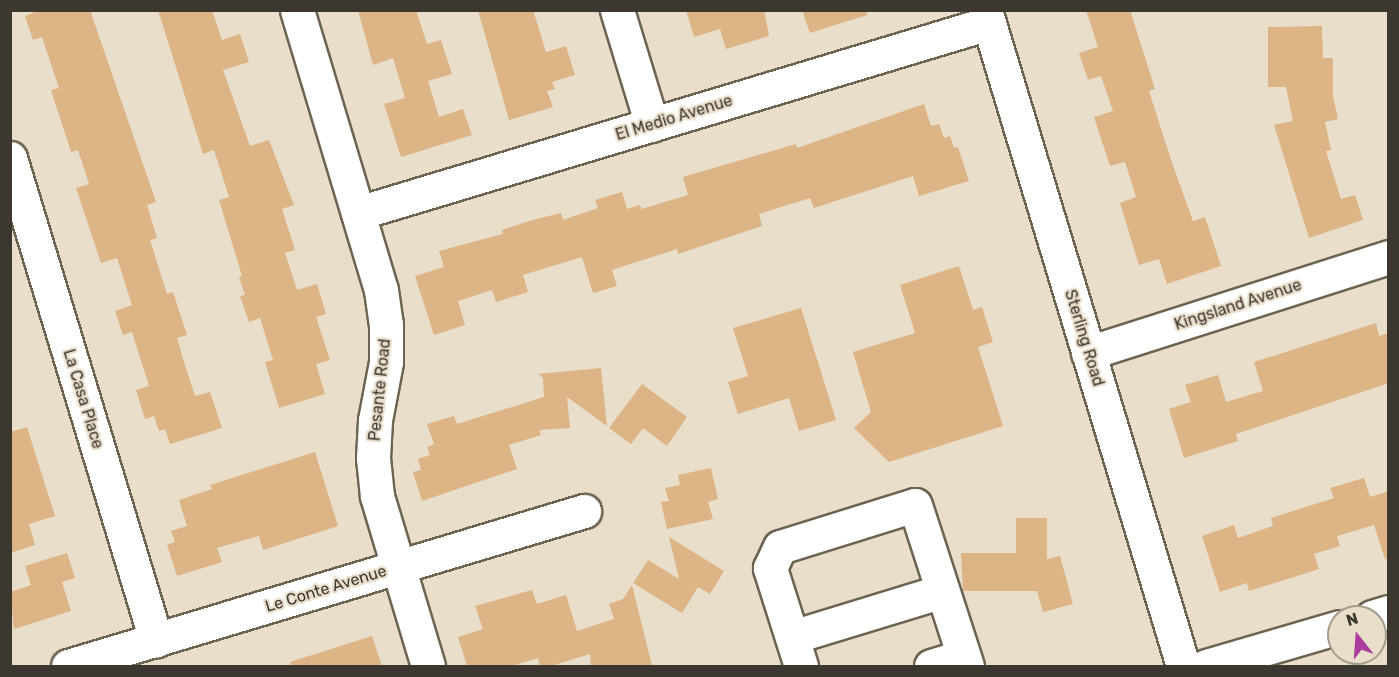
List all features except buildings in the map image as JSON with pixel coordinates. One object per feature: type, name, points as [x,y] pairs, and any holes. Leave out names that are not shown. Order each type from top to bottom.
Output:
[{"type":"street","name":"Pesante Road","points":[[297,10],[381,290],[386,324],[386,362],[375,420],[373,458],[377,496],[428,666]]},
{"type":"street","points":[[617,10],[652,125]]},
{"type":"street","name":"El Medio Avenue","points":[[358,213],[652,125],[987,17]]},
{"type":"street","name":"Sterling Road","points":[[987,17],[1183,666]]},
{"type":"street","name":"La Casa Place","points":[[10,158],[156,640]]},
{"type":"street","name":"Kingsland Avenue","points":[[1088,353],[1389,257]]},
{"type":"street","points":[[931,666],[966,661],[915,506],[780,547],[770,568],[797,652],[942,591]]},
{"type":"street","name":"Le Conte Avenue","points":[[68,666],[584,511]]},
{"type":"street","points":[[1206,666],[1327,631]]}]
